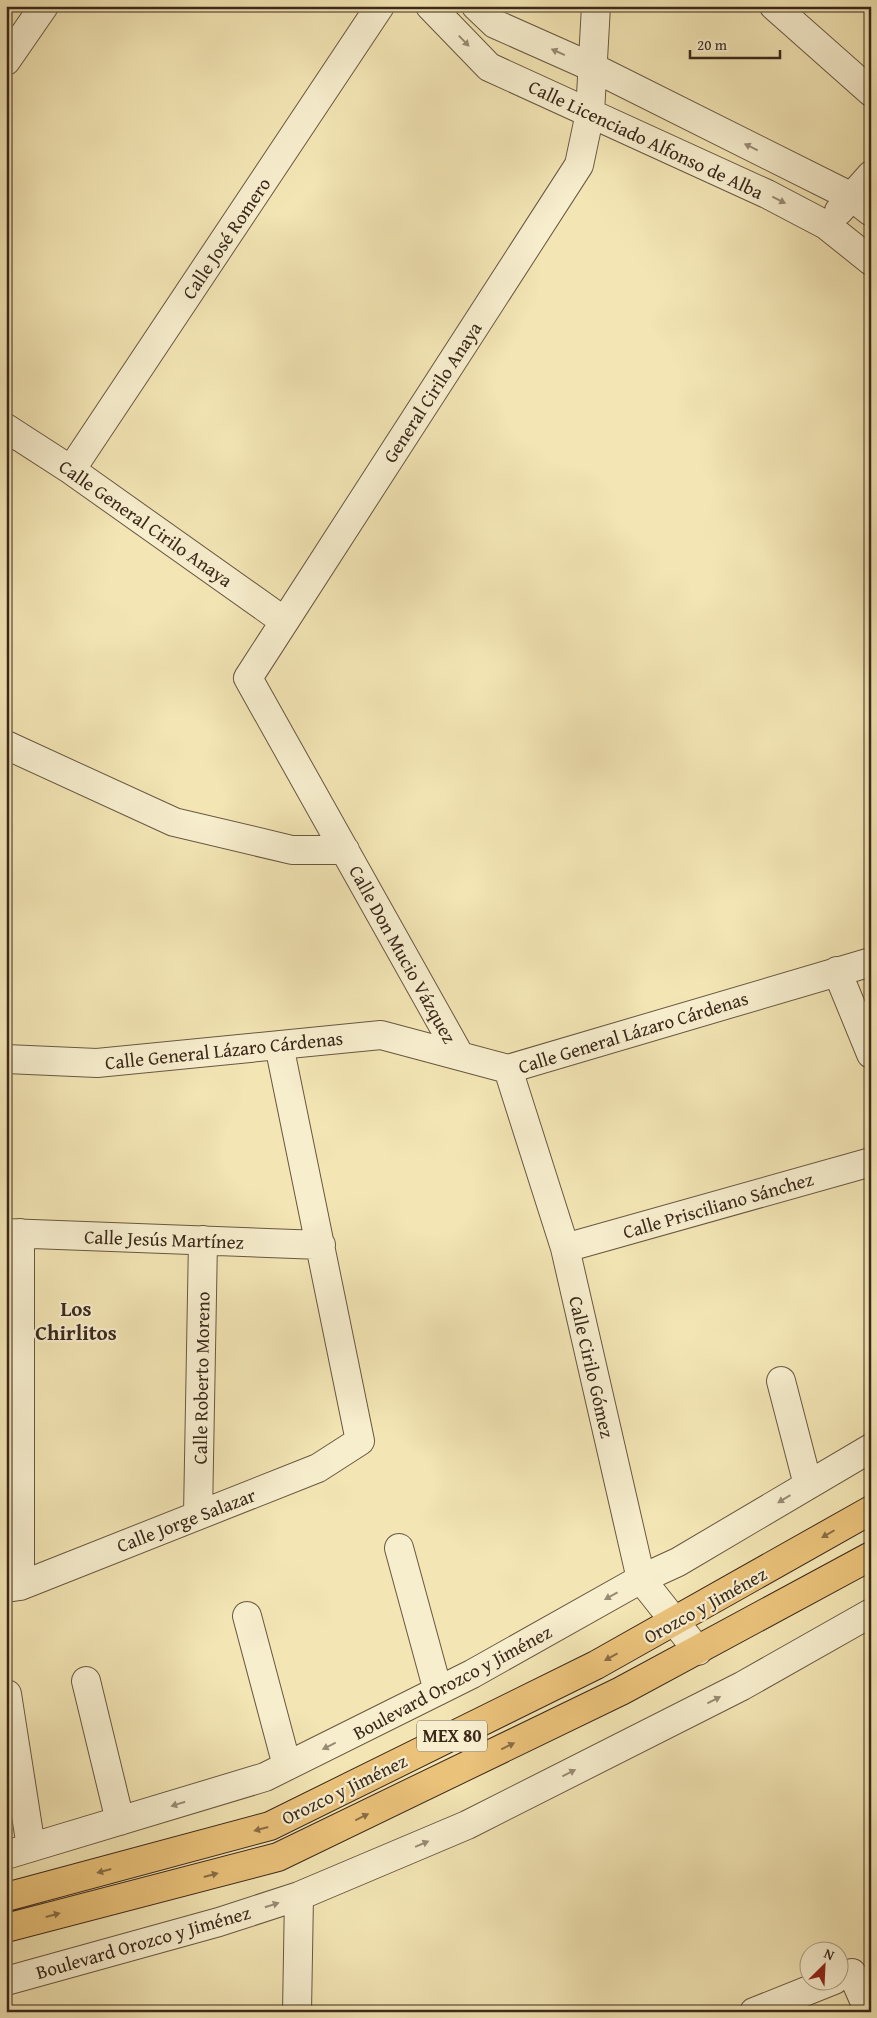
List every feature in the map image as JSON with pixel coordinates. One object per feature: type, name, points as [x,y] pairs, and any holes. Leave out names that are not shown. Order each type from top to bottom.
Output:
[{"type":"highway","name":"Orozco y Jiménez","points":[[6,1897],[270,1826],[596,1665],[871,1510]]},
{"type":"highway","name":"Orozco y Jiménez","points":[[6,1928],[278,1857],[621,1691],[871,1556]]},
{"type":"street","points":[[6,61],[44,6]]},
{"type":"street","name":"Calle José Romero","points":[[71,470],[380,6]]},
{"type":"street","name":"Calle Licenciado Alfonso de Alba","points":[[430,6],[489,67],[591,105],[826,225],[871,261]]},
{"type":"street","name":"Calle Licenciado Alfonso de Alba","points":[[476,6],[496,24],[594,68],[861,204]]},
{"type":"street","name":"General Cirilo Anaya","points":[[345,850],[248,678],[579,165],[591,105],[596,6]]},
{"type":"street","points":[[774,6],[871,92]]},
{"type":"street","points":[[826,225],[861,204],[871,175]]},
{"type":"street","name":"Calle General Cirilo Anaya","points":[[6,428],[71,470],[284,621]]},
{"type":"street","name":"Calle Don Mucio Vázquez","points":[[6,745],[174,822],[292,850],[345,850],[460,1056]]},
{"type":"street","name":"Calle General Lázaro Cárdenas","points":[[6,1059],[97,1064],[381,1035],[508,1069],[871,962]]},
{"type":"street","points":[[837,971],[871,1054]]},
{"type":"street","points":[[279,1045],[321,1245]]},
{"type":"street","name":"Calle Cirilo Gómez","points":[[508,1069],[565,1248],[641,1579],[698,1651]]},
{"type":"street","name":"Calle Prisciliano Sánchez","points":[[565,1248],[871,1162]]},
{"type":"street","points":[[13,1233],[13,1587]]},
{"type":"street","name":"Calle Jesús Martínez","points":[[13,1233],[321,1245]]},
{"type":"street","name":"Calle Roberto Moreno","points":[[198,1515],[204,1240]]},
{"type":"street","name":"Calle Jorge Salazar","points":[[13,1587],[318,1468],[360,1441],[321,1245]]},
{"type":"street","points":[[781,1381],[808,1485]]},
{"type":"street","name":"Boulevard Orozco y Jiménez","points":[[19,1851],[265,1778],[438,1691],[641,1579],[678,1562],[871,1448]]},
{"type":"street","points":[[399,1548],[438,1691]]},
{"type":"street","name":"Boulevard Orozco y Jiménez","points":[[6,1981],[219,1922],[299,1896],[467,1825],[742,1686],[871,1613]]},
{"type":"street","points":[[247,1616],[287,1766]]},
{"type":"street","points":[[86,1681],[120,1821]]},
{"type":"street","points":[[6,1694],[19,1851]]},
{"type":"street","points":[[297,2012],[299,1896]]},
{"type":"street","points":[[850,1976],[869,2012]]},
{"type":"street","points":[[754,2012],[809,1990]]},
{"type":"district","name":"Los Chirlitos","points":[[76,1321]]}]
